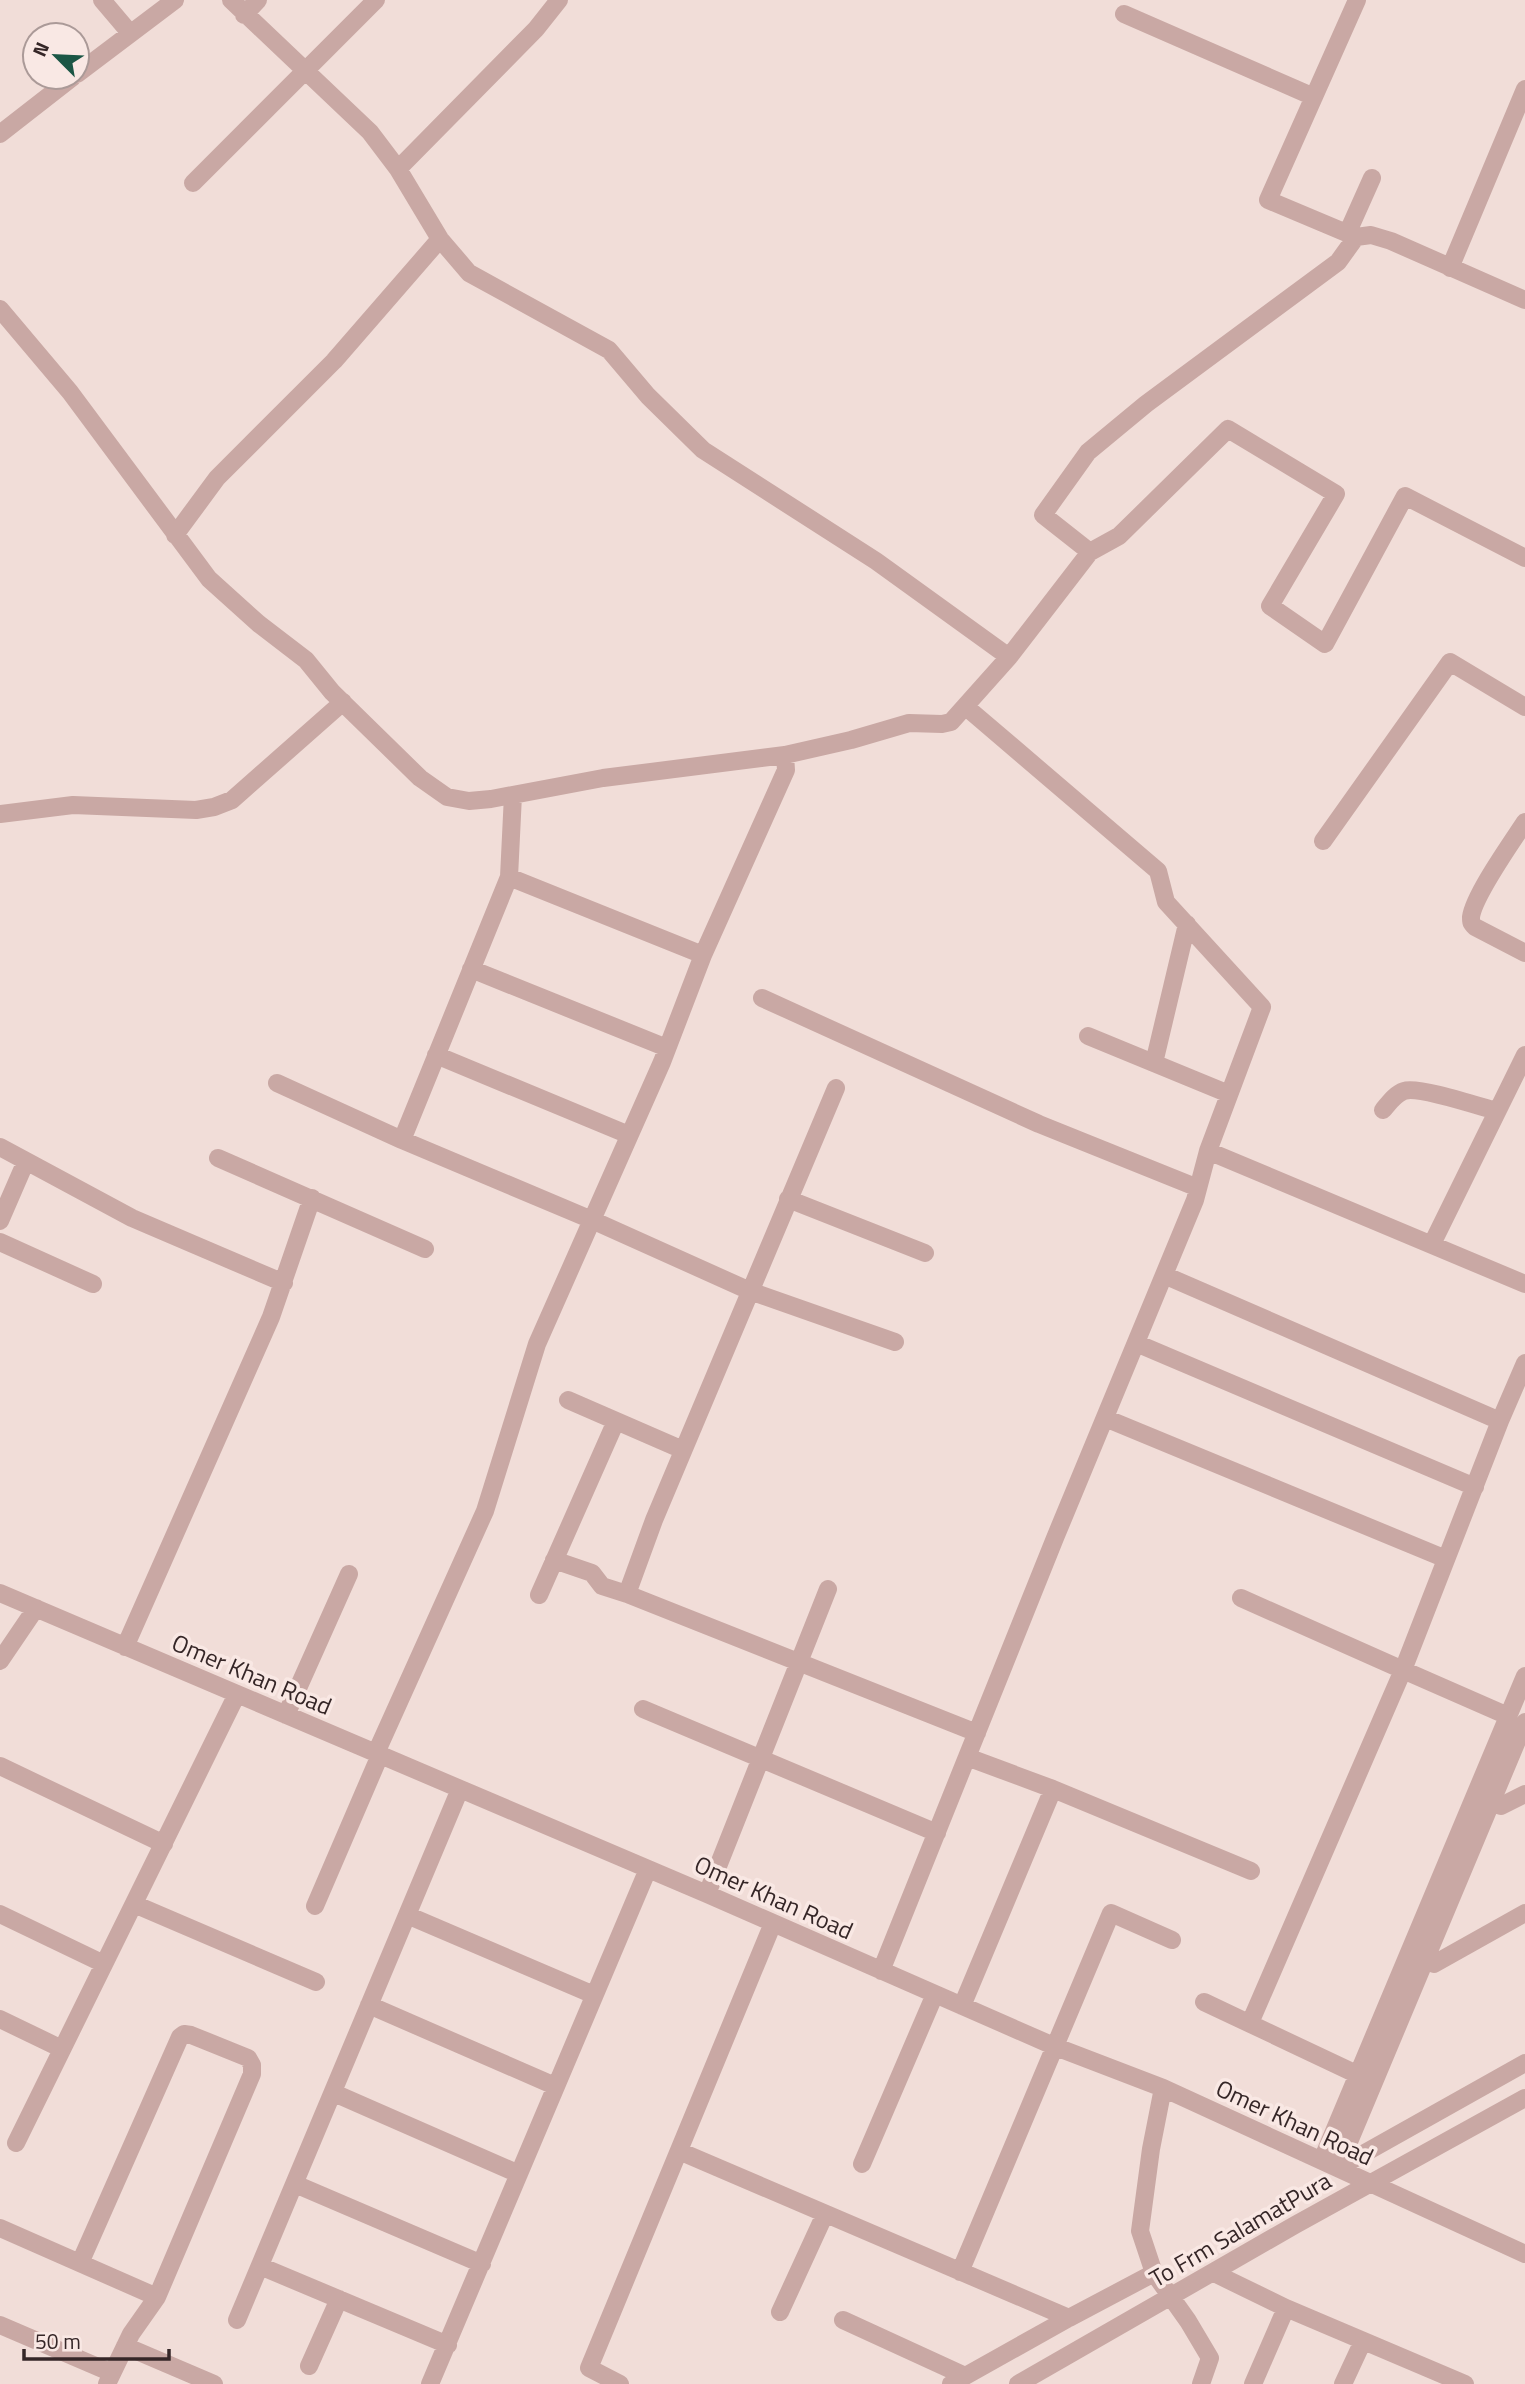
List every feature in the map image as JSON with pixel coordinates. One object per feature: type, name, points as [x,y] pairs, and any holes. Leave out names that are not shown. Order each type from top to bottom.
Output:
[{"type":"street","points":[[102,0],[130,33]]},
{"type":"street","points":[[91,63],[175,0]]},
{"type":"street","points":[[230,0],[370,132],[398,169],[440,239],[470,273],[609,349],[648,396],[703,450],[876,561],[1009,657]]},
{"type":"street","points":[[244,15],[258,0]]},
{"type":"street","points":[[193,183],[376,0]]},
{"type":"street","points":[[398,169],[536,29],[559,0]]},
{"type":"street","points":[[1356,0],[1268,200],[1351,236],[1371,235],[1391,241],[1525,300]]},
{"type":"street","points":[[1124,14],[1314,97]]},
{"type":"street","points":[[1450,268],[1525,89]]},
{"type":"street","points":[[0,134],[56,91]]},
{"type":"street","points":[[1090,552],[1044,516],[1088,452],[1173,384],[1338,262],[1351,236],[1372,178]]},
{"type":"street","points":[[175,535],[216,478],[334,361],[440,239]]},
{"type":"street","points":[[0,309],[70,392],[209,579],[259,624],[306,660],[343,702],[420,778],[447,797],[469,801],[603,778],[785,755],[909,723],[951,722],[1009,657],[1090,552],[1118,536],[1228,429],[1336,495],[1270,606],[1325,644],[1405,496],[1525,558]]},
{"type":"street","points":[[1322,841],[1450,662],[1525,707]]},
{"type":"street","points":[[0,814],[73,805],[196,810],[214,807],[232,800],[343,702]]},
{"type":"street","points":[[881,1970],[1164,1275],[1262,1007],[1166,902],[1158,871],[966,707]]},
{"type":"street","points":[[315,1906],[378,1754],[485,1511],[537,1344],[667,1048],[703,955],[786,770],[785,755]]},
{"type":"street","points":[[402,1140],[509,877],[513,795]]},
{"type":"street","points":[[1525,822],[1487,881],[1471,916],[1475,927],[1525,953]]},
{"type":"street","points":[[509,877],[703,955]]},
{"type":"street","points":[[1154,1063],[1187,924]]},
{"type":"street","points":[[471,969],[667,1048]]},
{"type":"street","points":[[762,998],[1038,1124],[1198,1188]]},
{"type":"street","points":[[1088,1036],[1229,1094]]},
{"type":"street","points":[[436,1055],[629,1135]]},
{"type":"street","points":[[1432,1244],[1525,1055]]},
{"type":"street","points":[[277,1083],[750,1291],[895,1342]]},
{"type":"street","points":[[627,1594],[654,1520],[836,1088]]},
{"type":"street","points":[[1383,1110],[1392,1098],[1405,1090],[1423,1091],[1496,1111]]},
{"type":"street","points":[[0,1147],[132,1219],[284,1283]]},
{"type":"street","points":[[1208,1152],[1525,1284]]},
{"type":"street","points":[[218,1158],[425,1249]]},
{"type":"street","points":[[0,1221],[26,1161]]},
{"type":"street","points":[[125,1647],[284,1283],[312,1198]]},
{"type":"street","points":[[788,1199],[925,1253]]},
{"type":"street","points":[[0,1242],[93,1284]]},
{"type":"street","points":[[1164,1275],[1500,1421]]},
{"type":"street","points":[[1136,1343],[1475,1487]]},
{"type":"street","points":[[1250,2023],[1403,1670],[1525,1363]]},
{"type":"street","points":[[568,1400],[683,1450]]},
{"type":"street","points":[[1105,1418],[1446,1559]]},
{"type":"street","points":[[539,1595],[615,1421]]},
{"type":"street","points":[[554,1560],[592,1573],[603,1586],[977,1733]]},
{"type":"street","points":[[286,1715],[349,1574]]},
{"type":"street","points":[[707,1894],[828,1589]]},
{"type":"street","name":"Omer Khan Road","points":[[0,1593],[707,1894],[1056,2047],[1163,2088],[1525,2254]]},
{"type":"street","points":[[1241,1598],[1517,1719]]},
{"type":"street","points":[[0,1661],[36,1608]]},
{"type":"street","points":[[1366,2078],[1424,1961],[1492,1802],[1517,1719],[1525,1676]]},
{"type":"street","points":[[16,2143],[237,1694]]},
{"type":"street","points":[[643,1709],[936,1833]]},
{"type":"street","points":[[1330,2164],[1517,1719]]},
{"type":"street","points":[[967,1757],[1053,1789],[1251,1871]]},
{"type":"street","points":[[0,1766],[164,1844]]},
{"type":"street","points":[[237,2320],[460,1789]]},
{"type":"street","points":[[962,2006],[1053,1789]]},
{"type":"street","points":[[1492,1802],[1501,1806],[1525,1794]]},
{"type":"street","points":[[430,2384],[648,1869]]},
{"type":"street","points":[[134,1904],[316,1982]]},
{"type":"street","points":[[960,2272],[1111,1913],[1172,1940]]},
{"type":"street","points":[[1424,1961],[1434,1964],[1525,1913]]},
{"type":"street","points":[[0,1914],[104,1964]]},
{"type":"street","points":[[407,1915],[594,1995]]},
{"type":"street","points":[[620,2384],[586,2376],[773,1923]]},
{"type":"street","points":[[862,2164],[935,1994]]},
{"type":"street","points":[[1204,2002],[1366,2078]]},
{"type":"street","points":[[369,2005],[555,2086]]},
{"type":"street","points":[[0,2019],[62,2049]]},
{"type":"street","points":[[0,2325],[110,2378],[125,2346],[157,2297],[252,2074],[252,2065],[248,2058],[191,2035],[184,2034],[180,2037],[80,2263]]},
{"type":"street","points":[[1330,2164],[1525,2063]]},
{"type":"street","points":[[1163,2088],[1149,2160],[1140,2231],[1154,2273],[1210,2358],[1200,2384]]},
{"type":"street","points":[[334,2093],[519,2174]]},
{"type":"street","name":"To Frm SalamatPura","points":[[1017,2384],[1369,2183],[1525,2098]]},
{"type":"street","points":[[679,2151],[1069,2318]]},
{"type":"street","points":[[295,2184],[482,2264]]},
{"type":"street","points":[[780,2312],[825,2214]]},
{"type":"street","points":[[0,2228],[157,2297]]},
{"type":"street","points":[[260,2266],[448,2345]]},
{"type":"street","points":[[843,2320],[958,2380],[1154,2273]]},
{"type":"street","points":[[1214,2273],[1286,2308],[1465,2384]]},
{"type":"street","points":[[309,2366],[339,2299]]},
{"type":"street","points":[[1253,2384],[1286,2308]]},
{"type":"street","points":[[1343,2384],[1363,2341]]},
{"type":"street","points":[[125,2346],[195,2381],[214,2384]]}]
